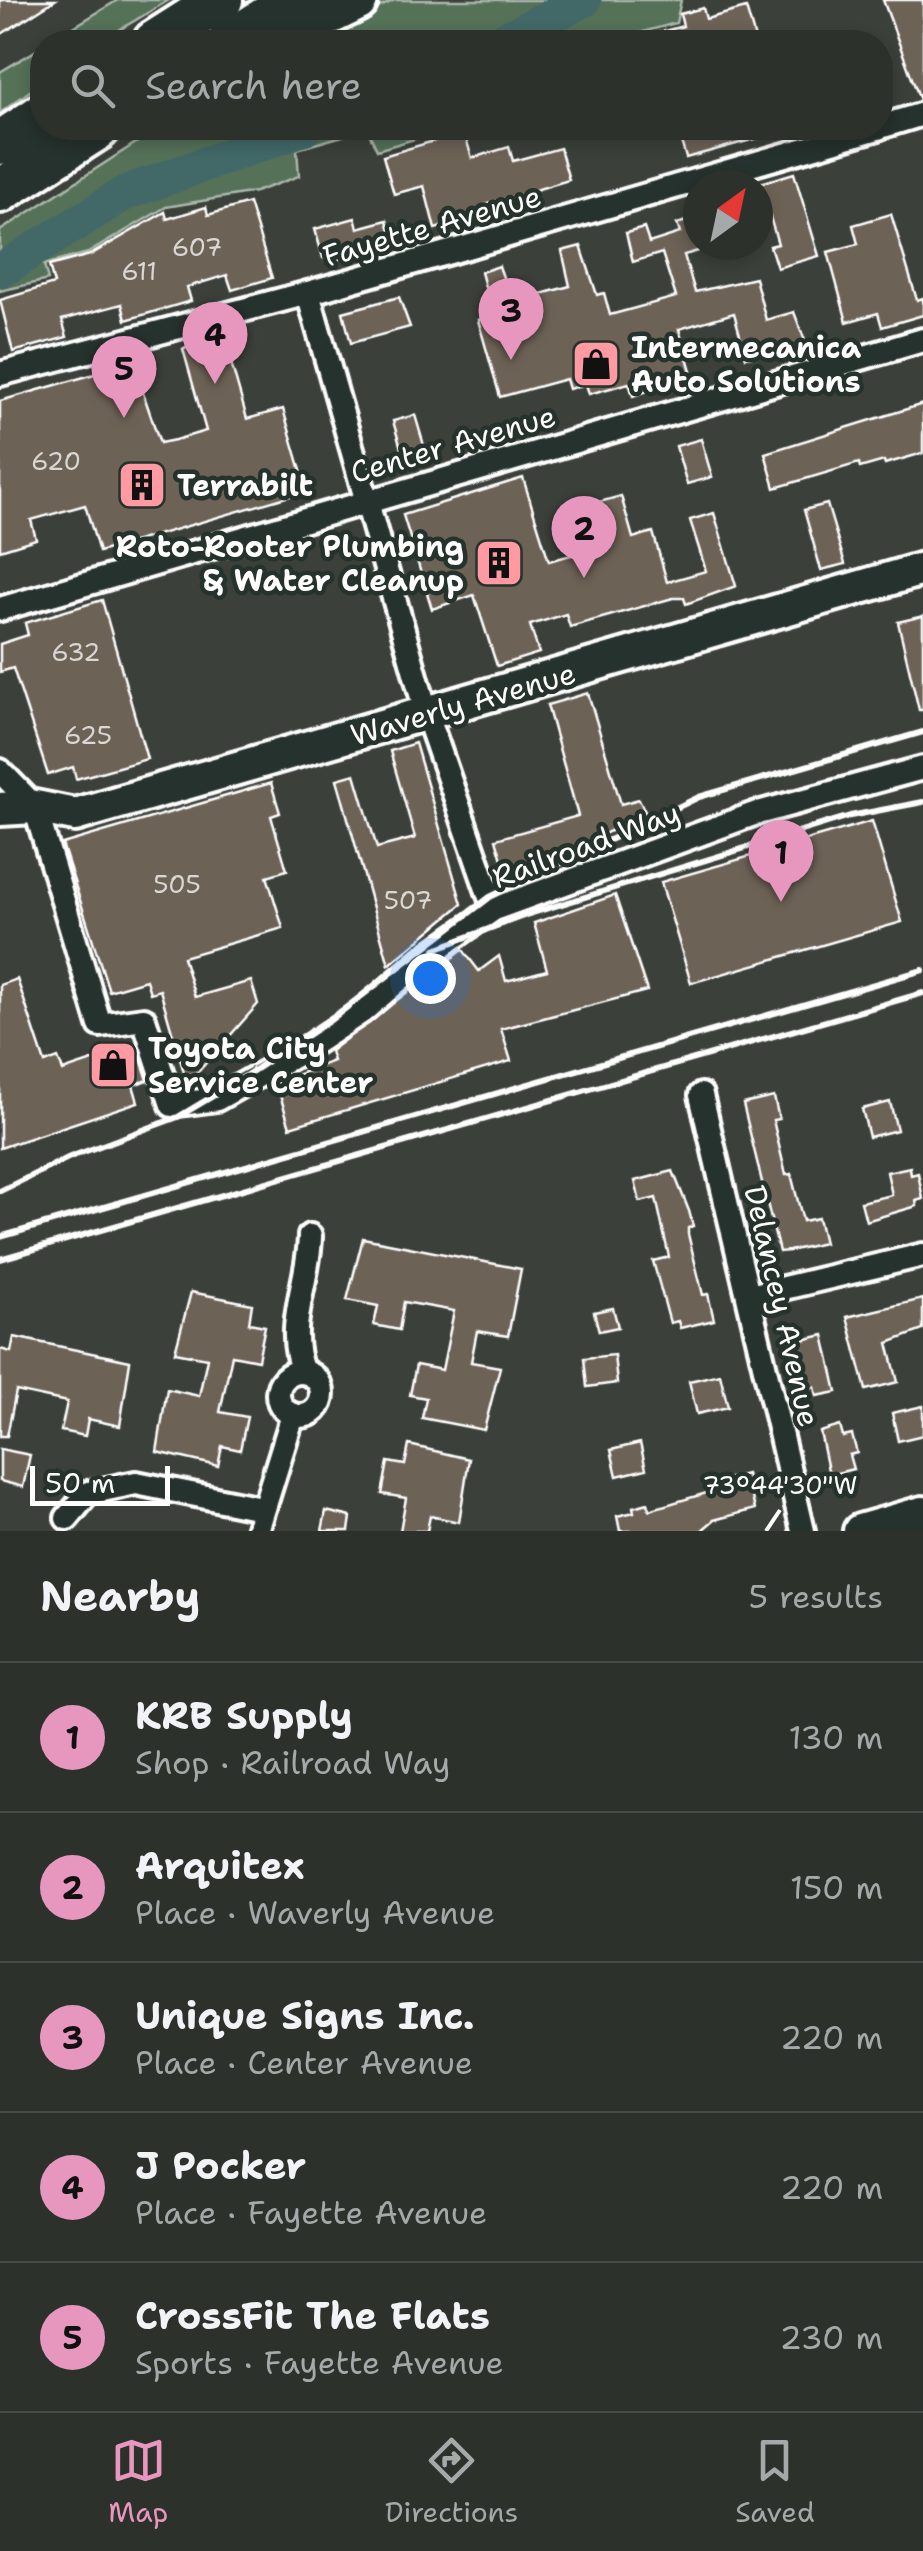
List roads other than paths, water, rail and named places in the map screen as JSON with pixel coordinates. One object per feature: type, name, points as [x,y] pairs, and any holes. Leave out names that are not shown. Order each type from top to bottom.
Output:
[{"type":"highway","points":[[174,30],[221,0]]},
{"type":"highway","points":[[247,30],[294,0]]},
{"type":"highway","points":[[295,30],[356,0]]},
{"type":"highway","points":[[8,170],[30,134]]},
{"type":"highway","points":[[8,170],[72,140]]},
{"type":"highway","points":[[8,170],[91,140]]},
{"type":"street","name":"Fayette Avenue","points":[[893,123],[923,114]]},
{"type":"street","name":"Fayette Avenue","points":[[0,374],[308,293],[834,140]]},
{"type":"street","points":[[308,293],[427,715],[494,909]]},
{"type":"street","name":"Center Avenue","points":[[0,609],[923,340]]},
{"type":"street","name":"Waverly Avenue","points":[[0,809],[35,807],[75,816],[923,569]]},
{"type":"street","name":"Railroad Way","points":[[35,807],[100,1026],[144,1019],[172,1105],[217,1099],[254,1078],[363,1011],[422,960],[494,909],[754,814],[923,768]]},
{"type":"street","points":[[0,771],[35,807]]},
{"type":"street","name":"Delancey Avenue","points":[[702,1095],[803,1531]]},
{"type":"street","points":[[68,1518],[88,1493],[136,1483],[259,1520],[293,1416],[315,1411],[322,1397],[316,1379],[303,1372],[296,1354],[295,1319],[310,1236]]},
{"type":"street","points":[[750,1296],[923,1254]]},
{"type":"street","points":[[860,1531],[923,1513]]},
{"type":"waterway","points":[[523,30],[584,0]]},
{"type":"waterway","points":[[0,271],[125,193],[272,140]]},
{"type":"railway","points":[[0,1191],[70,1157],[178,1117],[329,1021],[490,897],[699,797],[923,732]]},
{"type":"railway","points":[[435,949],[526,915],[850,816],[923,802]]},
{"type":"railway","points":[[0,1237],[923,970]]},
{"type":"railway","points":[[0,1259],[923,993]]},
{"type":"place","name":"Unique Signs Inc.","points":[[511,360]]},
{"type":"place","name":"Intermecanica Auto Solutions","points":[[596,364]]},
{"type":"place","name":"J Pocker","points":[[215,384]]},
{"type":"place","name":"CrossFit The Flats","points":[[124,418]]},
{"type":"place","name":"Terrabilt","points":[[142,485]]},
{"type":"place","name":"Roto-Rooter Plumbing & Water Cleanup","points":[[499,563]]},
{"type":"place","name":"Arquitex","points":[[584,578]]},
{"type":"place","name":"KRB Supply","points":[[781,902]]},
{"type":"place","name":"Toyota City Service Center","points":[[113,1065]]}]
